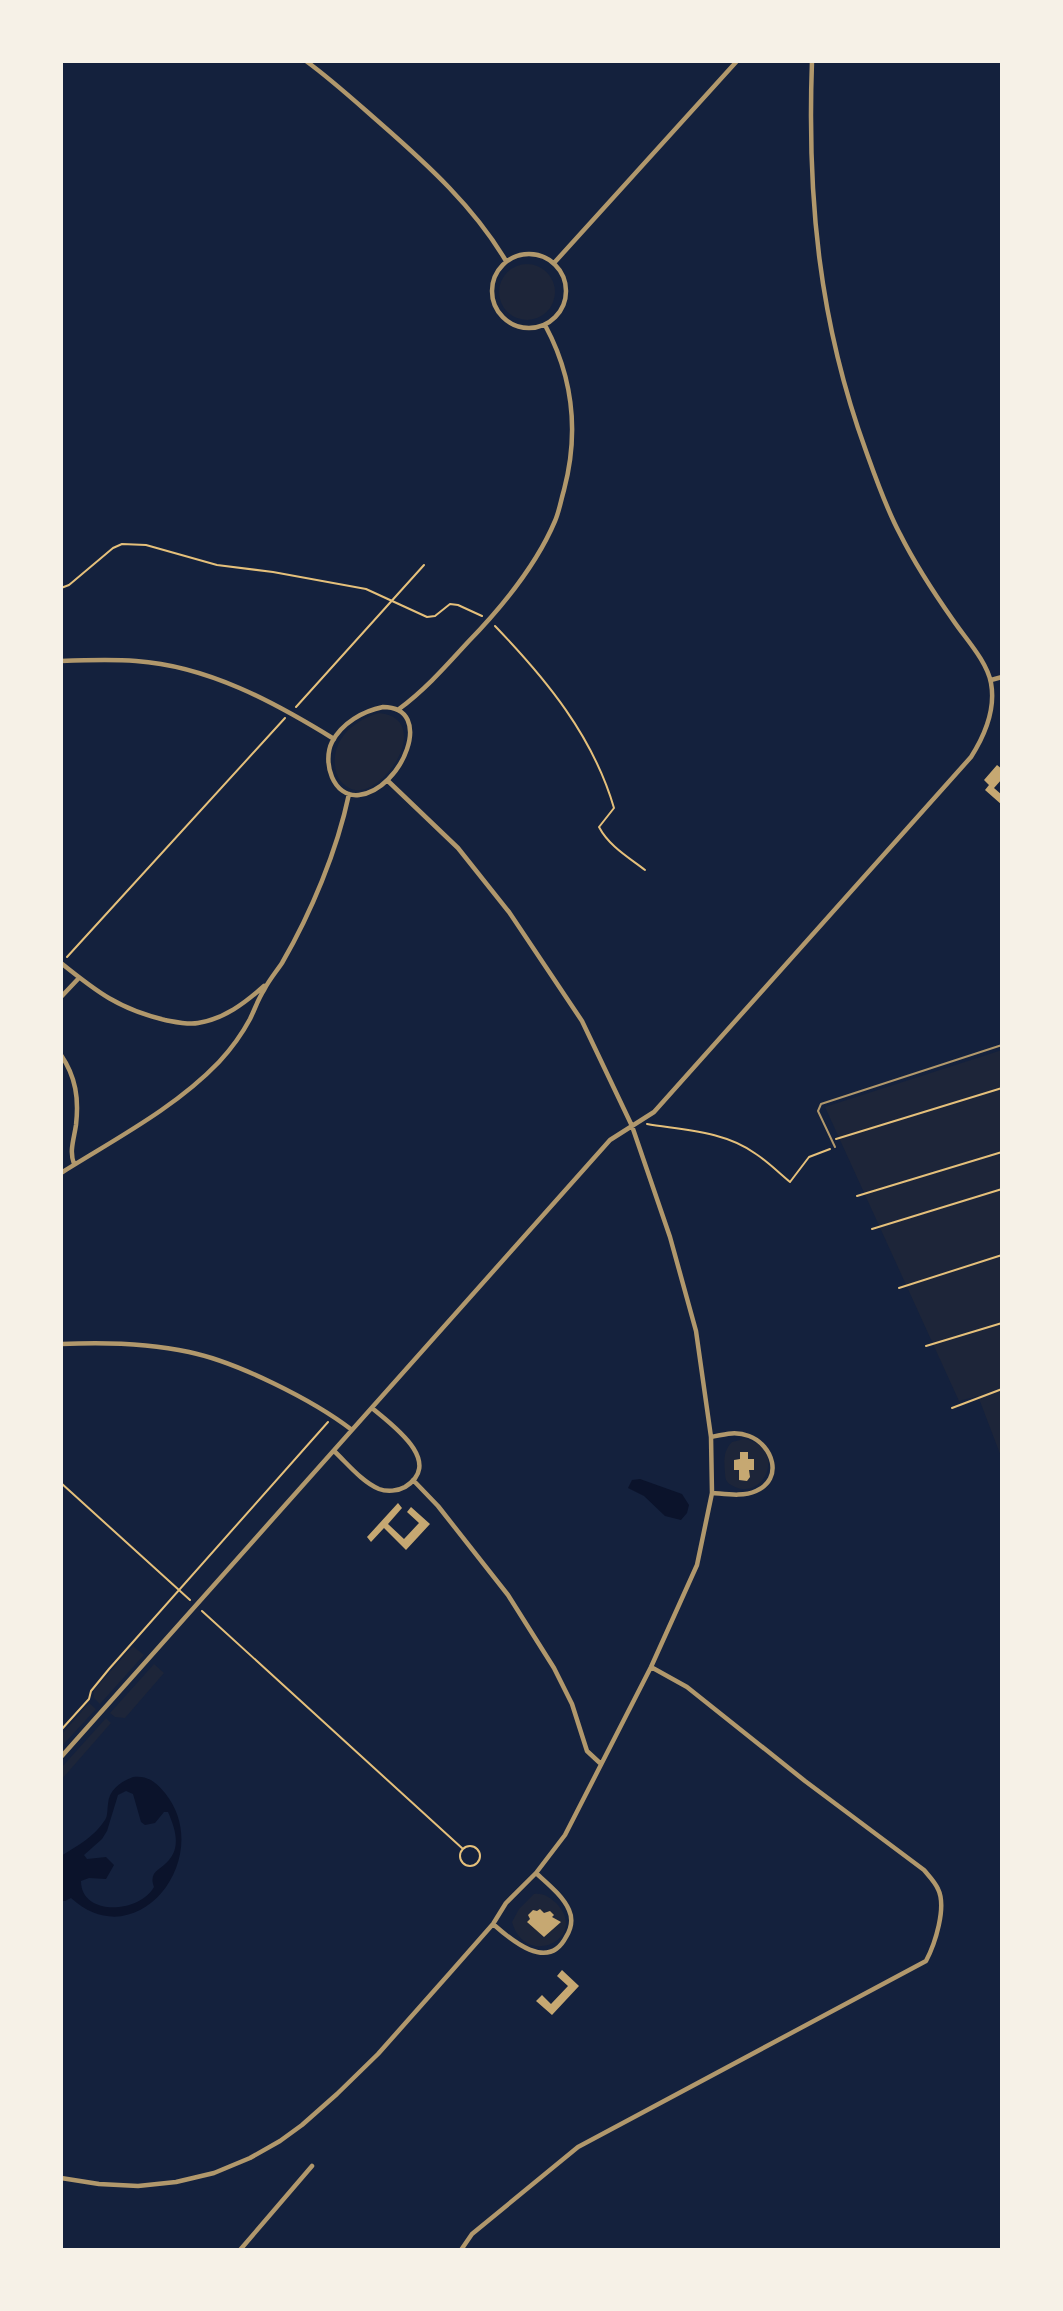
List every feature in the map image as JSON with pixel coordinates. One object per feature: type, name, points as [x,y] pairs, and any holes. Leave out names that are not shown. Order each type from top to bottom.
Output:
[{"type":"street","points":[[306,61],[358,103],[447,185],[489,233],[506,261]]},
{"type":"street","points":[[554,263],[737,61]]},
{"type":"street","points":[[61,1757],[610,1140],[654,1112],[971,758],[983,739],[991,706],[991,680],[900,534],[873,472],[849,404],[825,307],[814,220],[810,117],[813,61]]},
{"type":"street","points":[[530,254],[554,263],[565,282],[566,293],[560,312],[545,325],[534,328],[512,325],[504,319],[495,308],[491,295],[497,271],[506,261],[530,254]]},
{"type":"street","points":[[398,709],[426,687],[489,620],[530,566],[556,520],[569,470],[574,427],[569,387],[545,325]]},
{"type":"street","points":[[61,661],[138,661],[185,670],[252,693],[334,739]]},
{"type":"street","points":[[991,680],[1002,677]]},
{"type":"street","points":[[383,707],[398,709],[408,722],[410,732],[408,748],[401,765],[388,780],[372,791],[359,795],[349,794],[339,787],[332,777],[328,756],[334,739],[346,725],[364,712],[383,707]]},
{"type":"street","points":[[61,2178],[99,2185],[138,2186],[176,2182],[214,2173],[281,2141],[333,2098],[378,2054],[493,1924],[506,1903],[536,1873],[565,1835],[651,1667],[697,1565],[712,1493],[711,1437],[695,1331],[670,1237],[632,1126],[582,1021],[516,922],[458,848],[388,780]]},
{"type":"street","points":[[61,1173],[170,1103],[219,1061],[242,1034],[282,963],[318,887],[344,820],[349,794]]},
{"type":"street","points":[[61,963],[78,979],[127,1009],[176,1022],[197,1023],[222,1016],[251,998],[270,981]]},
{"type":"street","points":[[61,997],[78,979]]},
{"type":"street","points":[[61,1055],[76,1086],[76,1126],[72,1156],[75,1164]]},
{"type":"street","points":[[61,1344],[117,1344],[202,1355],[253,1375],[334,1416],[352,1430]]},
{"type":"street","points":[[334,1451],[371,1484],[382,1490],[404,1488],[413,1480],[418,1471],[416,1450],[372,1408]]},
{"type":"street","points":[[711,1437],[736,1432],[750,1436],[769,1451],[773,1463],[772,1473],[765,1485],[755,1491],[736,1494],[712,1493]]},
{"type":"street","points":[[413,1480],[438,1506],[508,1595],[554,1668],[572,1704],[587,1751],[601,1764]]},
{"type":"street","points":[[461,2250],[472,2234],[578,2147],[926,1961],[936,1943],[941,1898],[938,1888],[925,1870],[805,1782],[687,1687],[651,1667]]},
{"type":"street","points":[[493,1924],[519,1946],[529,1950],[544,1952],[556,1949],[564,1942],[572,1919],[569,1910],[559,1895],[536,1873]]},
{"type":"street","points":[[240,2250],[312,2166]]},
{"type":"lane","points":[[835,1147],[818,1111],[821,1104],[1002,1045]]},
{"type":"path","points":[[61,588],[69,585],[113,548],[122,544],[146,545],[217,565],[366,589],[427,617],[435,616],[450,604],[458,605],[489,620],[548,685],[579,729],[603,776],[614,808],[599,827],[604,837],[645,870]]},
{"type":"path","points":[[61,963],[424,565]]},
{"type":"path","points":[[832,1140],[1002,1088]]},
{"type":"path","points":[[639,1123],[681,1128],[723,1138],[755,1153],[790,1182],[809,1157],[835,1147]]},
{"type":"path","points":[[857,1196],[1002,1152]]},
{"type":"path","points":[[872,1229],[1002,1189]]},
{"type":"path","points":[[899,1288],[1002,1255]]},
{"type":"path","points":[[926,1346],[1002,1323]]},
{"type":"path","points":[[952,1408],[1002,1389]]},
{"type":"path","points":[[61,1730],[89,1699],[90,1691],[109,1669],[334,1416]]},
{"type":"path","points":[[61,1483],[463,1849]]},
{"type":"path","points":[[468,1847],[477,1850],[479,1858],[476,1863],[469,1866],[464,1864],[460,1858],[463,1849],[468,1847]]},
{"type":"shaded area","points":[[527,264],[538,266],[547,272],[553,281],[553,303],[547,312],[538,318],[527,320],[516,318],[507,312],[501,303],[499,292],[501,281],[507,272],[516,266]]},
{"type":"shaded area","points":[[379,713],[396,719],[403,730],[403,744],[397,759],[375,784],[362,790],[349,788],[336,773],[337,747],[353,726]]},
{"type":"shaded area","points":[[1002,1050],[1002,1459],[978,1396],[959,1401],[825,1107]]},
{"type":"shaded area","points":[[744,1439],[757,1444],[765,1452],[768,1461],[767,1472],[762,1480],[754,1487],[744,1489],[728,1482],[724,1464],[729,1445]]},
{"type":"shaded area","points":[[640,1479],[682,1494],[689,1505],[687,1513],[681,1520],[665,1516],[644,1496],[628,1488],[632,1480]]},
{"type":"shaded area","points":[[133,1646],[144,1655],[100,1704],[94,1698],[94,1690]]},
{"type":"shaded area","points":[[154,1664],[164,1673],[125,1718],[115,1717],[110,1713]]},
{"type":"shaded area","points":[[89,1703],[96,1709],[61,1747],[61,1735]]},
{"type":"shaded area","points":[[106,1718],[111,1723],[62,1779],[61,1768]]},
{"type":"shaded area","points":[[133,1777],[147,1778],[155,1783],[165,1793],[178,1818],[181,1845],[175,1870],[162,1892],[144,1908],[121,1916],[96,1914],[71,1898],[61,1901],[61,1856],[85,1841],[101,1826],[107,1816],[110,1795],[116,1787]],"holes":[[[126,1791],[133,1794],[141,1822],[145,1825],[155,1823],[164,1812],[168,1812],[175,1831],[175,1849],[169,1860],[154,1874],[154,1887],[147,1896],[125,1906],[100,1906],[90,1901],[84,1893],[81,1881],[89,1878],[106,1879],[114,1865],[106,1857],[87,1859],[84,1855],[107,1831],[118,1795]]]},
{"type":"shaded area","points":[[534,1894],[553,1900],[565,1917],[565,1929],[560,1938],[551,1944],[529,1944],[519,1936],[512,1922],[519,1909]]},
{"type":"building","points":[[997,765],[1002,769],[1002,779],[994,788],[1002,795],[1002,805],[985,790],[989,785],[984,780]]},
{"type":"building","points":[[740,1452],[748,1452],[748,1459],[754,1459],[754,1470],[749,1470],[750,1477],[747,1481],[739,1480],[739,1470],[734,1470],[734,1460],[740,1459]]},
{"type":"building","points":[[398,1503],[402,1508],[388,1524],[404,1539],[419,1523],[407,1512],[411,1507],[430,1524],[406,1550],[384,1528],[371,1542],[367,1537]]},
{"type":"building","points":[[540,1909],[544,1913],[550,1911],[554,1915],[552,1917],[561,1922],[544,1937],[527,1922],[530,1919],[528,1915],[533,1910]]},
{"type":"building","points":[[562,1970],[579,1986],[552,2015],[536,2001],[542,1995],[551,2004],[568,1986],[557,1976]]}]
